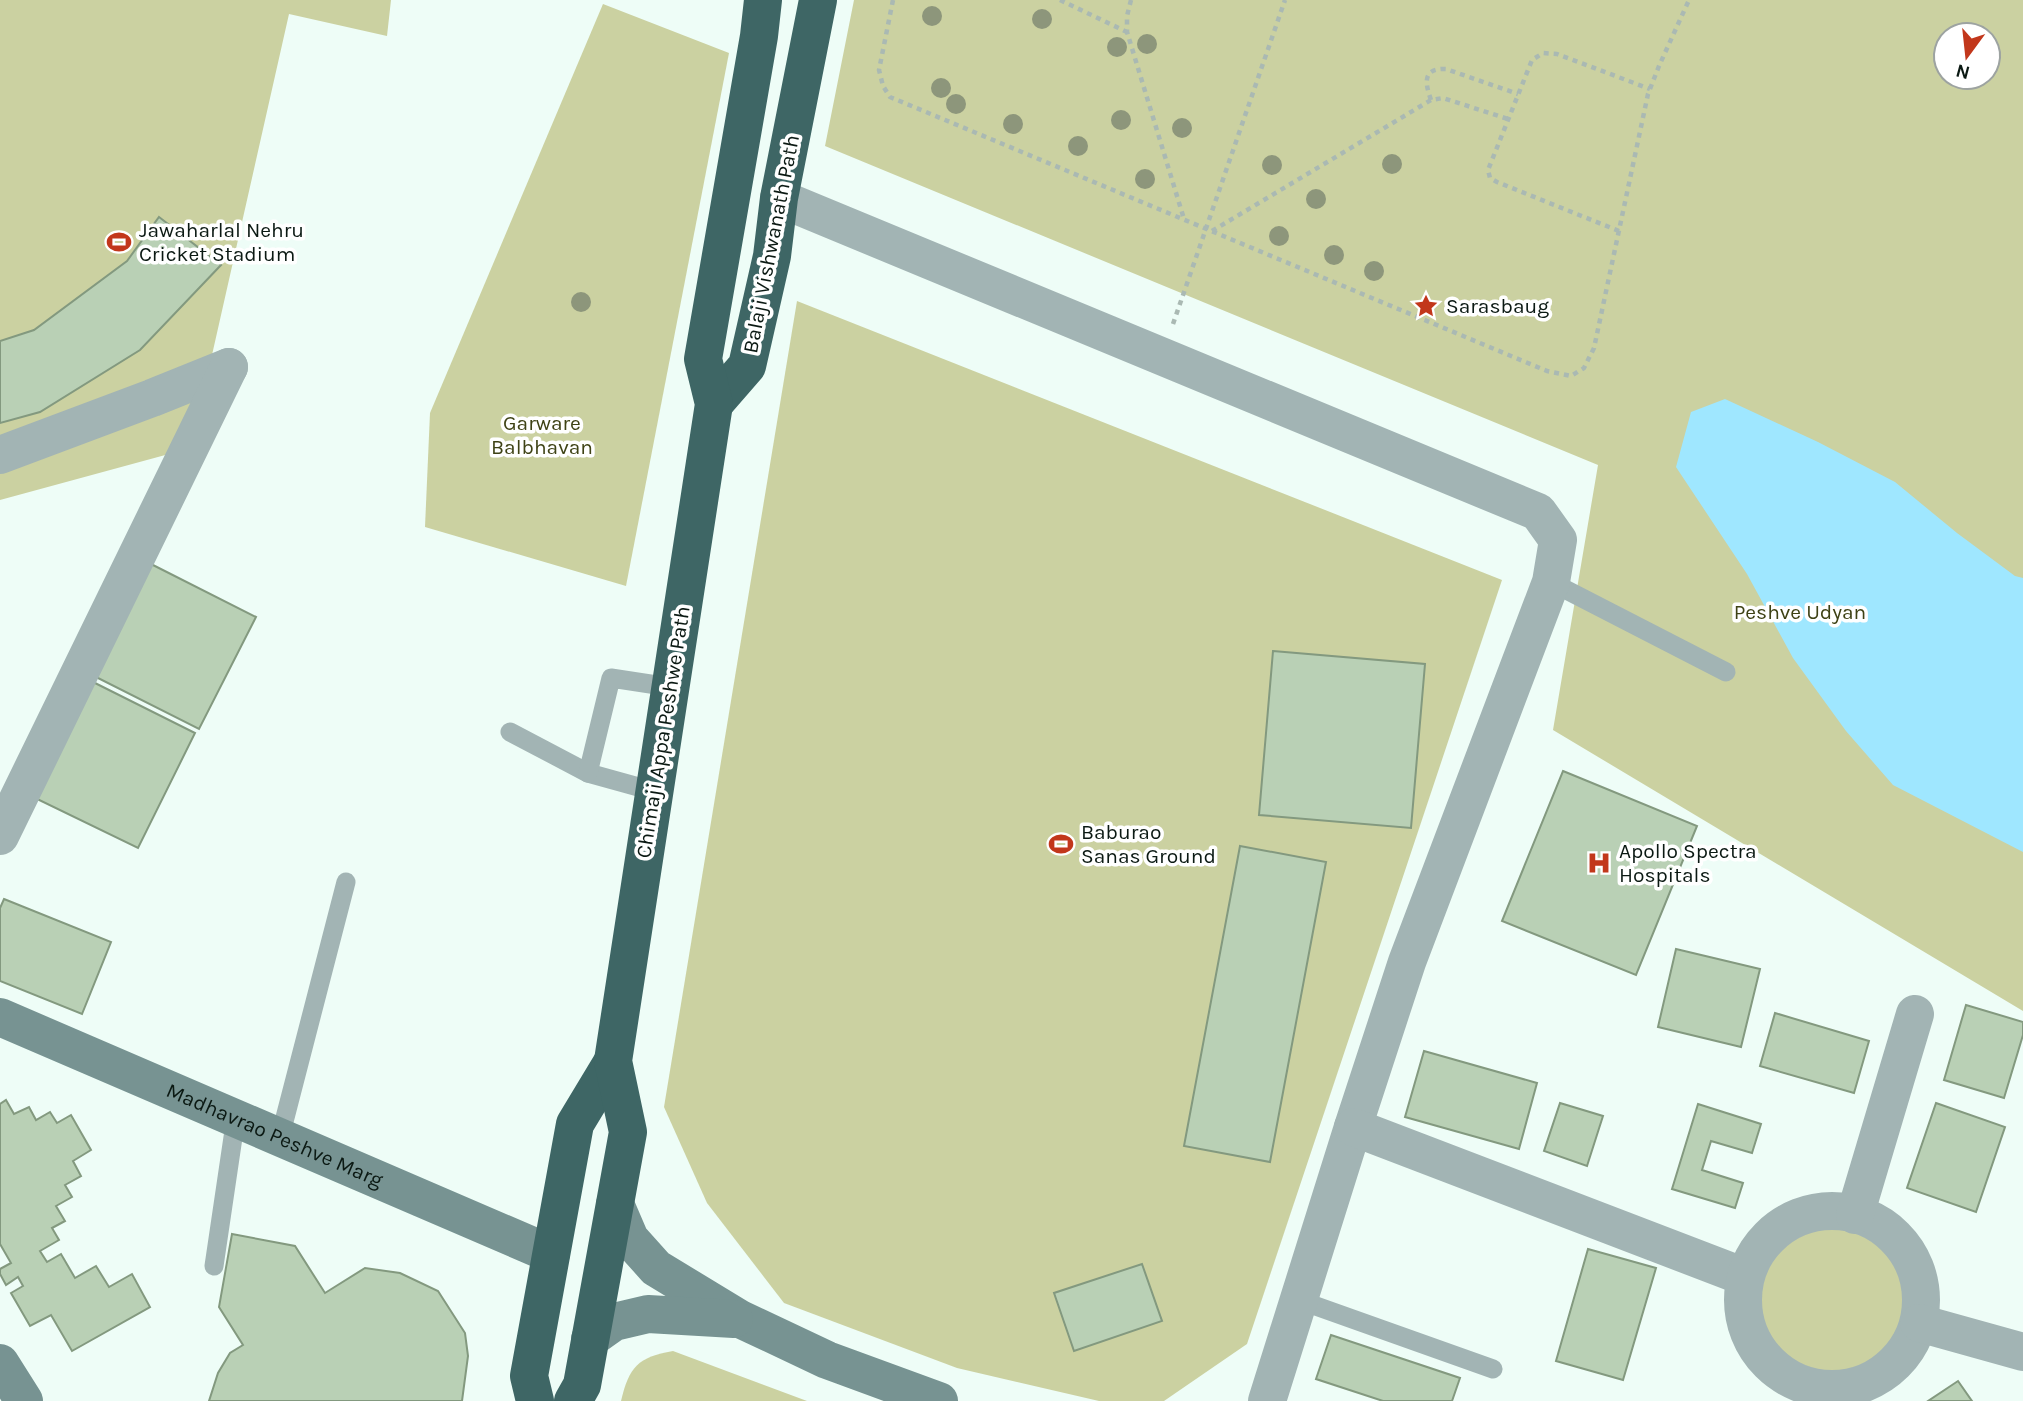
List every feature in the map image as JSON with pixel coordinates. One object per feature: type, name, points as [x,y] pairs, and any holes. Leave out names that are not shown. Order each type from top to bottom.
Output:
[{"type":"highway","points":[[714,404],[703,359],[763,0]]},
{"type":"highway","name":"Balaji Vishwanath Path","points":[[714,404],[747,366],[772,256],[779,198],[818,0]]},
{"type":"highway","name":"Chimaji Appa Peshwe Path","points":[[573,1401],[582,1385],[628,1132],[612,1061],[714,404]]},
{"type":"highway","name":"Chimaji Appa Peshwe Path","points":[[535,1401],[529,1376],[575,1124],[612,1061]]},
{"type":"street","points":[[779,198],[1538,512],[1558,540],[1551,582],[1407,962],[1267,1401]]},
{"type":"street","points":[[0,455],[229,367],[0,836]]},
{"type":"street","points":[[1855,1215],[1914,1014]]},
{"type":"street","name":"Madhavrao Peshve Marg","points":[[0,1017],[551,1254]]},
{"type":"street","points":[[1353,1127],[1745,1277]]},
{"type":"street","points":[[615,1204],[630,1239],[656,1268],[740,1320],[827,1360],[939,1401]]},
{"type":"street","points":[[1840,1211],[1869,1219],[1895,1236],[1913,1262],[1922,1292],[1919,1323],[1906,1351],[1885,1373],[1856,1386],[1807,1393],[1795,1381],[1769,1364],[1751,1339],[1743,1308],[1745,1277],[1758,1249],[1780,1227],[1808,1214],[1840,1211]]},
{"type":"street","points":[[590,1339],[614,1322],[648,1314],[740,1320]]},
{"type":"street","points":[[1919,1323],[2023,1352]]},
{"type":"street","points":[[0,1363],[24,1401]]},
{"type":"lane","points":[[1551,582],[1726,672]]},
{"type":"lane","points":[[588,774],[611,678],[670,687]]},
{"type":"lane","points":[[510,733],[588,774],[653,791]]},
{"type":"lane","points":[[280,1137],[346,882]]},
{"type":"lane","points":[[214,1266],[236,1117]]},
{"type":"lane","points":[[1299,1300],[1493,1369]]},
{"type":"path","points":[[893,0],[879,70],[883,86],[890,97],[1547,371],[1571,376],[1584,368],[1594,348],[1650,89],[1689,0]]},
{"type":"path","points":[[1060,0],[1128,32]]},
{"type":"path","points":[[1131,0],[1127,16],[1128,32],[1184,219]]},
{"type":"path","points":[[1180,304],[1286,0]]},
{"type":"path","points":[[1619,231],[1490,178],[1488,170],[1532,60],[1543,53],[1557,54],[1650,89]]},
{"type":"path","points":[[1431,100],[1426,84],[1429,73],[1435,68],[1446,69],[1518,94]]},
{"type":"path","points":[[1212,231],[1431,100],[1443,98],[1508,119]]},
{"type":"green space","name":"Jawaharlal Nehru Cricket Stadium","points":[[0,0],[391,0],[387,36],[289,14],[191,448],[0,500]]},
{"type":"green space","name":"Peshve Udyan","points":[[854,0],[2023,0],[2023,1011],[1553,730],[1598,465],[825,146]]},
{"type":"green space","name":"Garware Balbhavan","points":[[603,4],[729,53],[626,586],[425,527],[430,413]]},
{"type":"green space","name":"Baburao Sanas Ground","points":[[797,301],[1502,580],[1247,1344],[1164,1401],[1099,1401],[957,1368],[784,1303],[707,1203],[664,1107]]},
{"type":"green space","points":[[1832,1229],[1859,1235],[1882,1250],[1897,1273],[1903,1300],[1897,1327],[1882,1350],[1859,1365],[1832,1371],[1805,1365],[1782,1350],[1767,1327],[1761,1300],[1767,1273],[1782,1250],[1805,1235]]},
{"type":"green space","points":[[673,1351],[807,1401],[621,1401],[632,1372],[643,1360]]},
{"type":"water","points":[[1725,399],[1818,442],[1895,482],[1957,533],[2015,576],[2023,578],[2023,852],[1893,785],[1846,731],[1793,658],[1747,574],[1676,467],[1691,412]]},
{"type":"building","points":[[159,217],[221,265],[140,350],[40,412],[0,423],[0,341],[34,330],[127,261]]},
{"type":"building","points":[[149,563],[256,617],[199,729],[92,675]]},
{"type":"building","points":[[1273,651],[1425,664],[1411,828],[1259,815]]},
{"type":"building","points":[[91,681],[195,733],[138,848],[33,797]]},
{"type":"building","points":[[1563,771],[1697,826],[1636,975],[1502,921]]},
{"type":"building","points":[[1240,846],[1326,862],[1270,1162],[1184,1146]]},
{"type":"building","points":[[4,899],[111,942],[82,1014],[0,981],[0,908]]},
{"type":"building","points":[[1676,949],[1760,969],[1741,1047],[1658,1027]]},
{"type":"building","points":[[1966,1005],[2023,1022],[2023,1035],[2004,1098],[1944,1080]]},
{"type":"building","points":[[1775,1013],[1869,1041],[1854,1093],[1760,1066]]},
{"type":"building","points":[[1424,1051],[1537,1083],[1519,1149],[1405,1117]]},
{"type":"building","points":[[6,1100],[14,1114],[29,1107],[36,1120],[50,1112],[57,1123],[71,1115],[91,1150],[73,1161],[81,1176],[65,1185],[72,1197],[56,1206],[65,1221],[52,1228],[59,1240],[40,1251],[47,1262],[61,1254],[75,1278],[96,1266],[109,1287],[132,1274],[150,1307],[72,1351],[51,1315],[30,1326],[11,1293],[23,1286],[18,1277],[6,1285],[0,1274],[0,1269],[11,1263],[0,1244],[0,1104]]},
{"type":"building","points":[[1560,1103],[1603,1116],[1587,1166],[1544,1151]]},
{"type":"building","points":[[1936,1103],[2005,1127],[1976,1212],[1907,1188]]},
{"type":"building","points":[[1698,1104],[1761,1124],[1752,1153],[1711,1141],[1702,1170],[1743,1183],[1735,1208],[1672,1189]]},
{"type":"building","points":[[232,1234],[295,1246],[325,1293],[365,1268],[400,1273],[438,1291],[465,1333],[468,1356],[462,1401],[209,1401],[218,1373],[230,1353],[243,1345],[219,1307]]},
{"type":"building","points":[[1588,1249],[1656,1268],[1623,1380],[1556,1361]]},
{"type":"building","points":[[1142,1264],[1162,1321],[1074,1351],[1054,1293]]},
{"type":"building","points":[[1331,1335],[1460,1378],[1452,1401],[1383,1401],[1316,1379]]},
{"type":"building","points":[[1958,1381],[1972,1401],[1928,1401]]},
{"type":"place","name":"Jawaharlal Nehru Cricket Stadium","points":[[119,242]]},
{"type":"place","name":"Sarasbaug","points":[[1426,306]]},
{"type":"place","name":"Baburao Sanas Ground","points":[[1061,844]]},
{"type":"place","name":"Apollo Spectra Hospitals","points":[[1599,863]]}]
